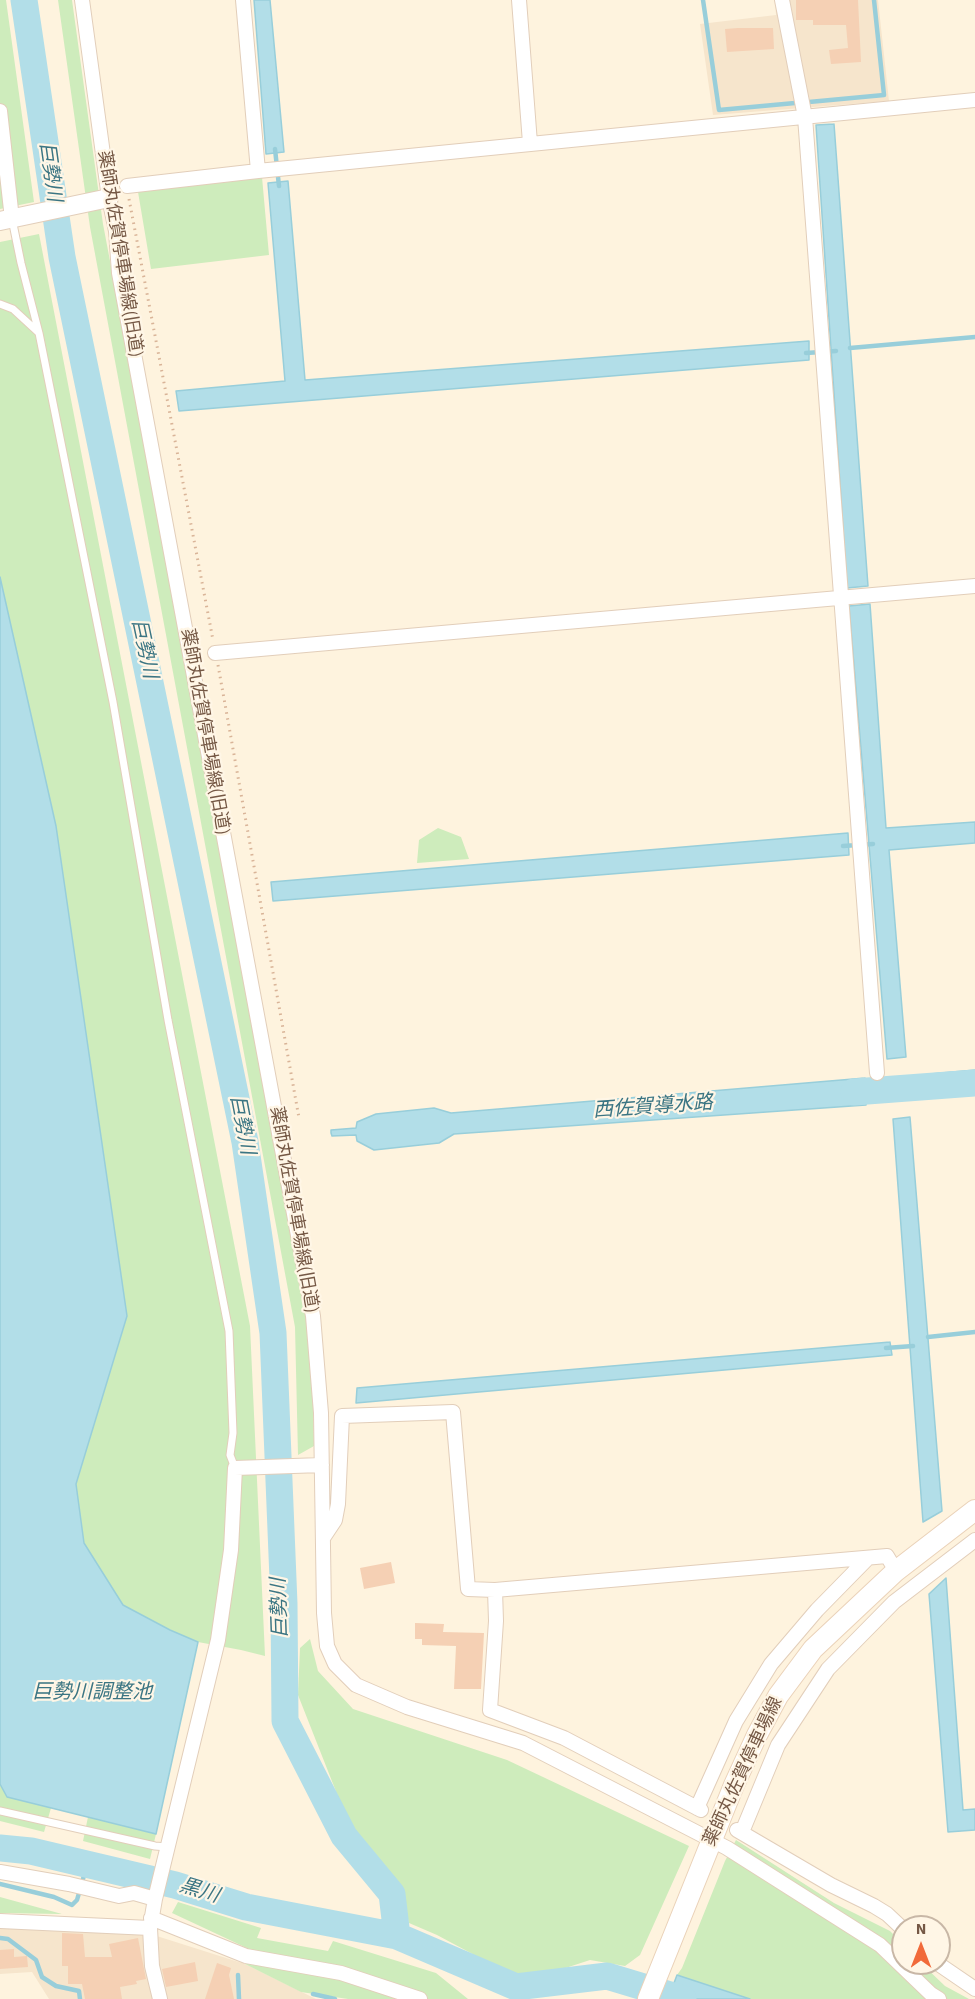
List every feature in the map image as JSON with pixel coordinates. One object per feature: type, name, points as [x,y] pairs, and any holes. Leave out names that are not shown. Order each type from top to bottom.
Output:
[{"type":"main road","name":"薬師丸佐賀停車場線","points":[[648,1999],[710,1843],[757,1735],[778,1696],[813,1649],[896,1571],[970,1522]]},
{"type":"street","name":"薬師丸佐賀停車場線(旧道)","points":[[82,0],[108,198],[116,231],[119,273],[255,1011],[305,1266],[317,1349],[327,1646],[335,1664],[356,1685],[407,1707],[523,1743],[710,1843],[727,1848],[880,1945],[939,1999]]},
{"type":"street","points":[[243,0],[258,171]]},
{"type":"street","points":[[519,0],[530,143]]},
{"type":"street","points":[[782,0],[805,117],[823,366],[853,597],[858,835],[876,1073]]},
{"type":"street","points":[[127,186],[530,143],[975,100]]},
{"type":"street","points":[[0,111],[6,220],[108,198]]},
{"type":"street","points":[[215,653],[975,586]]},
{"type":"street","points":[[323,1538],[335,1520],[338,1504],[342,1416],[453,1412],[468,1589],[495,1590],[887,1556],[896,1571]]},
{"type":"street","points":[[160,1999],[152,1966],[151,1923],[218,1640],[231,1550],[235,1468],[322,1465]]},
{"type":"street","points":[[891,1919],[874,1905],[831,1885],[740,1831],[778,1745],[828,1669],[894,1602],[975,1540]]},
{"type":"street","points":[[495,1590],[496,1621],[490,1710],[564,1738],[699,1809],[736,1721],[771,1664],[817,1610],[868,1558]]},
{"type":"street","points":[[0,1872],[69,1884],[119,1896],[134,1893],[155,1899]]},
{"type":"street","points":[[0,1921],[151,1923],[246,1956],[340,1972],[420,1999]]},
{"type":"street","points":[[951,1973],[975,1989]]},
{"type":"lane","points":[[6,220],[21,263],[39,333],[113,702],[168,1020],[229,1330],[233,1433],[230,1455],[235,1468]]},
{"type":"lane","points":[[0,304],[14,309],[39,333]]},
{"type":"lane","points":[[0,1810],[155,1846],[168,1847]]},
{"type":"shaded area","points":[[775,0],[878,0],[889,101],[713,115],[700,24],[776,15]]},
{"type":"shaded area","points":[[0,1918],[141,1931],[245,1964],[316,1999],[49,1999],[32,1972],[0,1974]]},
{"type":"green space","points":[[0,0],[6,0],[34,202],[0,209]]},
{"type":"green space","points":[[58,0],[72,0],[103,224],[296,1242],[312,1353],[314,1446],[298,1455],[295,1327],[90,227]]},
{"type":"green space","points":[[262,177],[269,255],[151,269],[138,192]]},
{"type":"green space","points":[[39,234],[250,1326],[265,1656],[198,1642],[159,1819],[7,1797],[51,1808],[44,1832],[0,1821],[0,242]]},
{"type":"green space","points":[[438,828],[461,837],[469,859],[417,863],[419,840]]},
{"type":"green space","points":[[310,1639],[318,1671],[353,1709],[507,1760],[689,1846],[640,1955],[625,1966],[590,1960],[538,1977],[508,1973],[437,1935],[409,1923],[398,1881],[352,1832],[298,1695],[300,1648]]},
{"type":"green space","points":[[88,1817],[156,1834],[150,1859],[83,1841]]},
{"type":"green space","points":[[736,1840],[834,1903],[890,1931],[891,1975],[934,1975],[945,1986],[969,1999],[750,1999],[677,1975],[682,1968],[725,1861]]},
{"type":"green space","points":[[0,1897],[62,1914],[0,1913]]},
{"type":"green space","points":[[178,1902],[261,1928],[257,1938],[328,1951],[333,1941],[436,1973],[468,1999],[348,1999],[301,1992],[245,1964],[249,1949],[172,1913]]},
{"type":"water","points":[[254,0],[270,0],[284,152],[266,154]]},
{"type":"water","points":[[834,124],[868,586],[847,588],[816,125]]},
{"type":"water","points":[[288,181],[305,380],[809,341],[809,360],[179,411],[176,391],[285,381],[268,183]]},
{"type":"water","name":"巨勢川調整池","points":[[0,577],[56,826],[127,1316],[76,1484],[84,1543],[123,1605],[198,1642],[156,1834],[7,1797],[0,1784]]},
{"type":"water","points":[[870,604],[886,828],[975,822],[975,843],[889,850],[906,1057],[887,1059],[849,606]]},
{"type":"water","points":[[848,833],[849,855],[273,901],[271,882]]},
{"type":"water","points":[[975,1070],[975,1094],[932,1098],[931,1090],[908,1091],[907,1083],[931,1081],[930,1074]]},
{"type":"water","points":[[865,1078],[866,1087],[890,1085],[891,1094],[866,1097],[866,1105],[454,1134],[439,1143],[374,1150],[357,1141],[356,1135],[332,1136],[331,1133],[331,1130],[356,1128],[357,1122],[376,1114],[434,1108],[451,1113]]},
{"type":"water","points":[[910,1117],[942,1511],[923,1522],[893,1119]]},
{"type":"water","points":[[890,1342],[892,1355],[356,1403],[357,1388]]},
{"type":"water","points":[[946,1578],[963,1810],[975,1809],[975,1830],[948,1832],[929,1594]]},
{"type":"water","points":[[677,1975],[750,1999],[668,1999]]},
{"type":"building","points":[[796,0],[858,0],[861,62],[831,64],[829,50],[848,48],[846,25],[813,25],[813,20],[796,20]]},
{"type":"building","points":[[773,28],[774,49],[727,52],[725,29]]},
{"type":"building","points":[[391,1562],[395,1583],[364,1589],[360,1568]]},
{"type":"building","points":[[415,1623],[444,1624],[443,1632],[484,1633],[481,1689],[454,1689],[456,1646],[422,1645],[422,1639],[415,1639]]},
{"type":"building","points":[[62,1933],[83,1934],[85,1957],[112,1957],[109,1944],[138,1938],[146,1979],[136,1981],[137,1984],[120,1987],[122,1999],[85,1999],[82,1984],[68,1984],[68,1966],[62,1966]]},
{"type":"building","points":[[14,1949],[14,1957],[27,1956],[28,1967],[0,1969],[0,1950]]},
{"type":"building","points":[[195,1962],[198,1981],[166,1987],[162,1969]]},
{"type":"building","points":[[217,1963],[231,1968],[229,1975],[234,1999],[205,1999]]},
{"type":"waterway","name":"巨勢川","points":[[24,0],[62,257],[245,1142],[273,1333],[284,1604],[285,1721],[344,1836],[392,1894],[397,1936]]},
{"type":"waterway","points":[[703,0],[719,110],[795,103]]},
{"type":"waterway","points":[[809,102],[884,95],[874,0]]},
{"type":"waterway","points":[[275,149],[279,186]]},
{"type":"waterway","points":[[850,348],[975,337]]},
{"type":"waterway","points":[[806,353],[836,351]]},
{"type":"waterway","points":[[843,846],[873,844]]},
{"type":"waterway","name":"西佐賀導水路","points":[[854,1092],[975,1083]]},
{"type":"waterway","points":[[928,1337],[975,1332]]},
{"type":"waterway","points":[[886,1348],[913,1346]]},
{"type":"waterway","name":"黒川","points":[[0,1848],[31,1851],[175,1885],[246,1907],[397,1936],[516,1987],[607,1976],[683,1999]]},
{"type":"waterway","points":[[0,1884],[54,1897],[72,1905],[77,1900],[87,1865]]},
{"type":"waterway","points":[[0,1938],[8,1939],[36,1960],[42,1977],[56,1986],[79,1991],[80,1999]]},
{"type":"waterway","points":[[238,1975],[239,1999]]},
{"type":"waterway","points":[[313,1994],[335,1999]]}]
